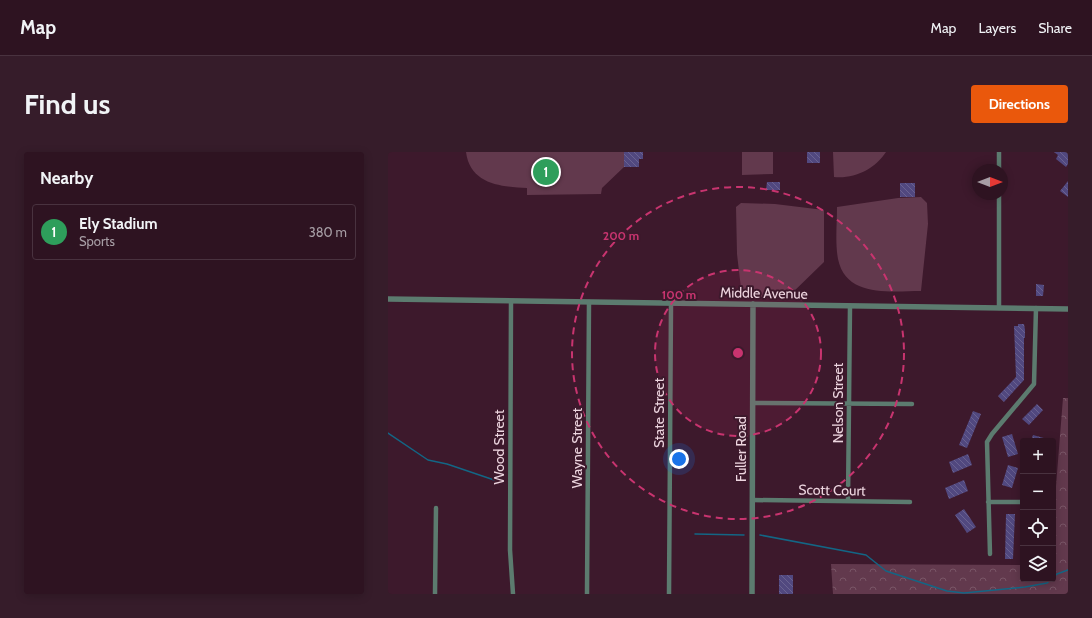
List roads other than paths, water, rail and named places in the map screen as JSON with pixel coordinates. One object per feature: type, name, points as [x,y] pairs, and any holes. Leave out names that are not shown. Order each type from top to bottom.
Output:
[{"type":"street","points":[[999,152],[999,164]]},
{"type":"street","points":[[999,200],[999,308]]},
{"type":"street","name":"Middle Avenue","points":[[388,299],[1068,309]]},
{"type":"street","name":"Wood Street","points":[[511,301],[510,550],[513,594]]},
{"type":"street","name":"Wayne Street","points":[[587,594],[589,302]]},
{"type":"street","name":"State Street","points":[[669,594],[671,304]]},
{"type":"street","name":"Fuller Road","points":[[752,594],[753,304]]},
{"type":"street","name":"Nelson Street","points":[[848,501],[850,306]]},
{"type":"street","points":[[990,554],[988,439],[1034,384],[1036,308]]},
{"type":"street","points":[[753,403],[912,404]]},
{"type":"street","name":"Scott Court","points":[[753,500],[910,502]]},
{"type":"street","points":[[988,502],[1020,502]]},
{"type":"street","points":[[435,594],[436,508]]},
{"type":"waterway","points":[[388,433],[428,460],[447,464],[503,483]]},
{"type":"waterway","points":[[695,534],[744,535]]},
{"type":"waterway","points":[[760,535],[866,555],[886,571],[947,591],[964,593],[1025,587],[1047,583],[1057,574],[1068,570]]},
{"type":"place","name":"Ely Stadium","points":[[546,172]]}]
